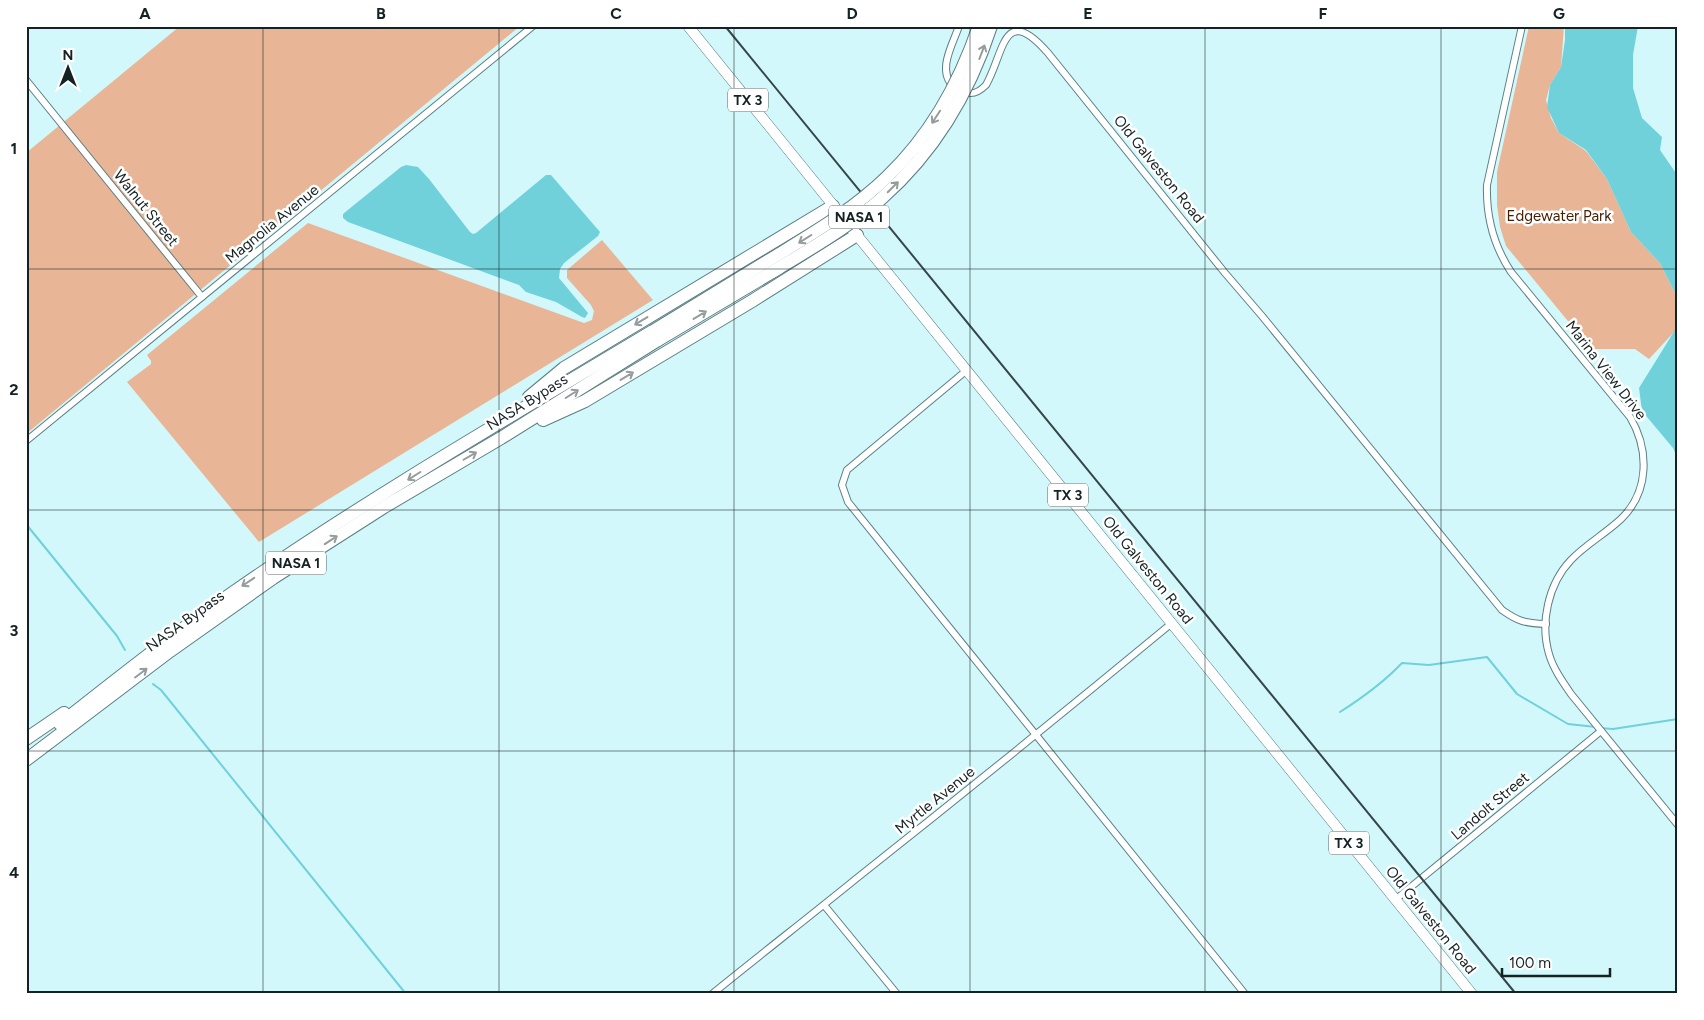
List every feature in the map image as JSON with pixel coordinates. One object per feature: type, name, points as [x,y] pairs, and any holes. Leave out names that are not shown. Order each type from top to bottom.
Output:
[{"type":"highway","name":"NASA Bypass","points":[[26,760],[196,632],[287,568],[384,507],[501,438],[831,222],[862,199],[888,177],[914,148],[944,105],[962,70],[979,26]]},
{"type":"highway","name":"NASA Bypass","points":[[26,750],[130,668],[199,617],[266,570],[342,521],[500,422],[831,236],[857,218],[889,192],[917,162],[950,117],[973,75],[991,26]]},
{"type":"highway","points":[[500,422],[564,368],[833,206]]},
{"type":"highway","points":[[501,438],[585,402],[752,301],[857,234]]},
{"type":"highway","points":[[726,269],[740,272],[748,279],[752,301]]},
{"type":"highway","points":[[26,739],[130,668]]},
{"type":"highway","points":[[26,768],[102,704]]},
{"type":"main road","name":"Old Galveston Road","points":[[688,26],[1472,994]]},
{"type":"street","name":"Magnolia Avenue","points":[[26,440],[533,26]]},
{"type":"street","name":"Old Galveston Road","points":[[959,26],[945,71],[949,82],[967,93],[982,90],[989,80],[1003,42],[1009,35],[1022,31],[1033,37],[1502,610],[1517,620],[1546,624]]},
{"type":"street","name":"Marina View Drive","points":[[1522,26],[1487,185],[1488,206],[1493,234],[1500,253],[1511,272],[1630,417],[1640,438],[1644,461],[1642,482],[1622,518],[1571,560],[1561,572],[1551,594],[1546,624],[1549,655],[1558,675],[1601,731]]},
{"type":"street","name":"Walnut Street","points":[[26,80],[202,297]]},
{"type":"street","points":[[967,370],[847,470],[842,485],[848,502],[1245,994]]},
{"type":"street","name":"Myrtle Avenue","points":[[712,994],[1036,735],[1172,623]]},
{"type":"street","points":[[1601,731],[1678,825]]},
{"type":"street","name":"Landolt Street","points":[[1396,900],[1601,731]]},
{"type":"street","points":[[824,905],[897,994]]},
{"type":"green space","points":[[180,26],[520,26],[26,434],[26,153]]},
{"type":"green space","name":"Edgewater Park","points":[[1529,26],[1564,26],[1561,67],[1550,85],[1546,100],[1551,118],[1559,133],[1586,151],[1607,179],[1631,232],[1660,263],[1678,299],[1676,330],[1649,359],[1635,349],[1591,349],[1506,246],[1500,227],[1497,205],[1497,172]]},
{"type":"green space","points":[[308,223],[584,323],[592,320],[594,311],[567,278],[567,270],[602,240],[653,300],[259,542],[127,382],[151,364],[147,355]]},
{"type":"water","points":[[1565,26],[1638,26],[1633,55],[1633,88],[1642,118],[1662,137],[1660,150],[1678,176],[1678,299],[1660,263],[1631,232],[1607,179],[1586,150],[1559,133],[1547,107],[1550,85],[1561,67]]},
{"type":"water","points":[[406,165],[418,167],[473,234],[546,175],[551,175],[600,232],[598,236],[564,263],[560,269],[559,278],[588,313],[585,318],[556,302],[526,292],[519,285],[348,222],[343,218],[343,214]]},
{"type":"water","points":[[1678,308],[1678,459],[1673,448],[1642,411],[1639,388],[1675,330]]},
{"type":"waterway","points":[[26,524],[117,636],[125,650]]},
{"type":"waterway","points":[[1340,712],[1388,677],[1402,663],[1429,665],[1487,657],[1517,694],[1568,724],[1596,727]]},
{"type":"waterway","points":[[153,684],[161,690],[406,994]]},
{"type":"waterway","points":[[1600,728],[1613,729],[1678,719]]},
{"type":"railway","points":[[725,26],[1516,994]]}]
